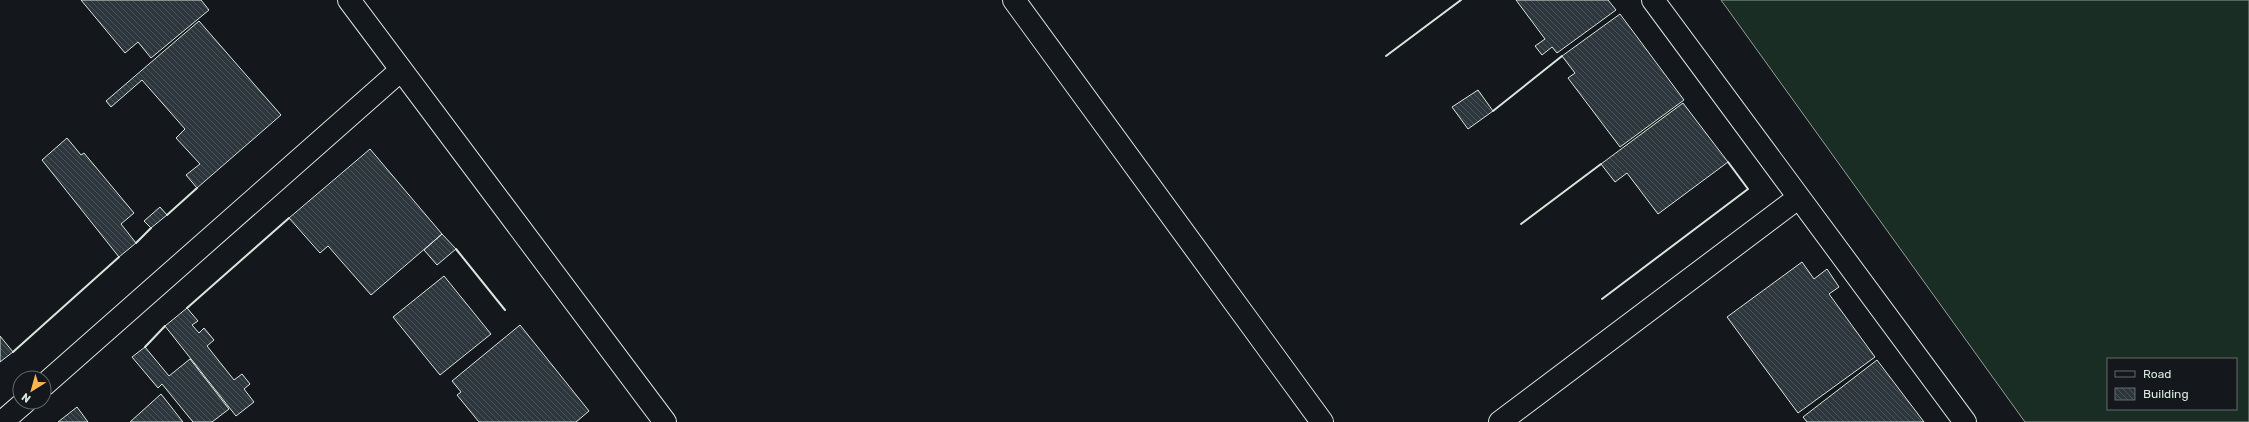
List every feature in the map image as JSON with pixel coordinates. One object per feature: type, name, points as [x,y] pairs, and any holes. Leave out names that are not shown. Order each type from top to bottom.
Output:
[{"type":"street","points":[[349,0],[664,422]]},
{"type":"street","points":[[1014,0],[1322,422]]},
{"type":"street","points":[[1653,0],[1965,422]]},
{"type":"street","points":[[52,378],[401,70]]},
{"type":"street","points":[[1500,422],[1798,198]]},
{"type":"street","points":[[2,422],[16,410]]},
{"type":"green space","points":[[1721,0],[2249,0],[2249,422],[2025,422]]},
{"type":"building","points":[[81,0],[201,0],[209,10],[151,58],[138,42],[125,53]]},
{"type":"building","points":[[1516,0],[1608,0],[1616,10],[1557,53],[1552,47],[1542,55],[1535,46],[1545,39]]},
{"type":"building","points":[[1620,14],[1684,100],[1620,147],[1568,78],[1575,73],[1562,56]]},
{"type":"building","points":[[199,21],[281,115],[197,188],[186,175],[200,164],[176,138],[185,129],[142,80],[111,107],[106,101]]},
{"type":"building","points":[[1478,90],[1493,111],[1468,129],[1452,107]]},
{"type":"building","points":[[1683,103],[1728,162],[1658,214],[1627,173],[1615,182],[1601,164]]},
{"type":"building","points":[[67,138],[81,155],[84,153],[134,213],[121,224],[136,243],[119,257],[42,160]]},
{"type":"building","points":[[370,149],[442,234],[371,295],[328,246],[320,253],[289,218]]},
{"type":"building","points":[[160,207],[167,215],[151,228],[144,221]]},
{"type":"building","points":[[442,234],[456,249],[437,265],[424,250]]},
{"type":"building","points":[[1802,262],[1814,279],[1827,269],[1839,287],[1829,294],[1875,357],[1798,413],[1727,317]]},
{"type":"building","points":[[444,276],[491,334],[440,375],[393,317]]},
{"type":"building","points":[[187,308],[198,321],[192,325],[199,333],[204,328],[214,340],[207,346],[234,380],[242,374],[250,384],[244,389],[254,402],[236,416],[165,326]]},
{"type":"building","points":[[520,325],[589,411],[576,422],[479,422],[457,395],[461,392],[452,381]]},
{"type":"building","points":[[0,336],[13,352],[0,362]]},
{"type":"building","points":[[145,347],[169,376],[190,359],[229,409],[212,422],[193,422],[162,384],[158,388],[132,357]]},
{"type":"building","points":[[1877,360],[1924,422],[1807,422],[1803,417]]},
{"type":"building","points":[[161,394],[183,422],[130,422]]},
{"type":"building","points":[[77,407],[88,422],[58,422]]},
{"type":"wall","points":[[1386,56],[1461,0]]},
{"type":"wall","points":[[1493,111],[1562,56]]},
{"type":"wall","points":[[1602,299],[1748,189],[1728,162]]},
{"type":"wall","points":[[1521,224],[1601,164]]},
{"type":"wall","points":[[167,215],[197,188]]},
{"type":"wall","points":[[187,308],[289,218]]},
{"type":"wall","points":[[136,243],[151,228]]},
{"type":"wall","points":[[456,249],[505,310]]},
{"type":"wall","points":[[13,352],[119,257]]},
{"type":"wall","points":[[145,347],[165,326]]}]
